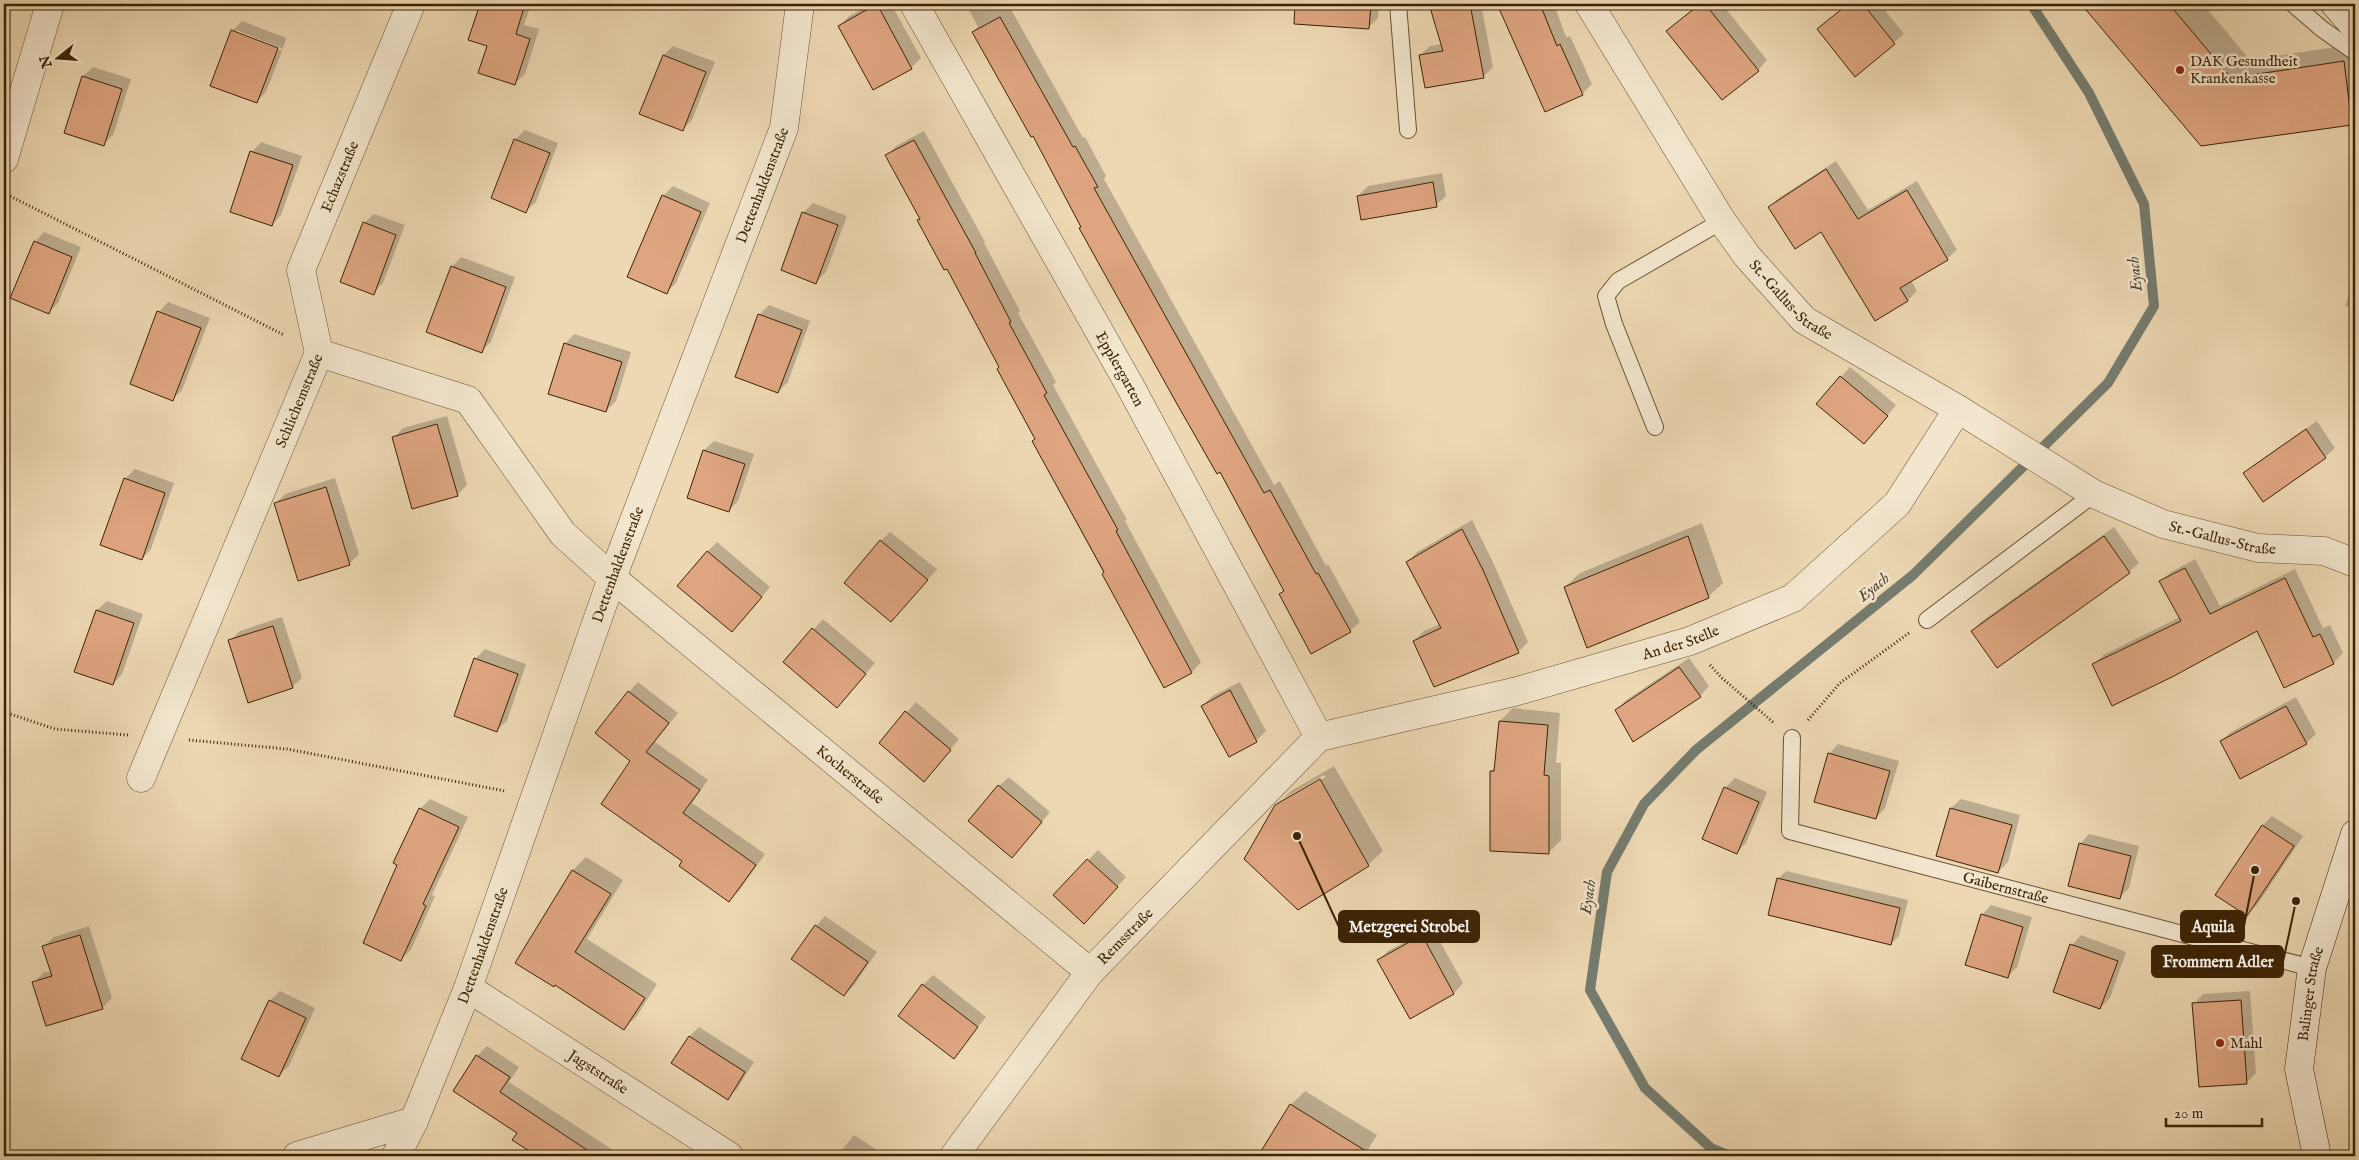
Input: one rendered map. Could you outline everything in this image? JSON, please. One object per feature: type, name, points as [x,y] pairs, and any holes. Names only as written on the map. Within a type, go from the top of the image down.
[{"type":"street","points":[[4,159],[50,4]]},
{"type":"street","name":"Echazstraße","points":[[319,353],[301,270],[411,4]]},
{"type":"street","name":"Dettenhaldenstraße","points":[[396,1156],[414,1121],[468,988],[612,578],[784,128],[800,4]]},
{"type":"street","name":"Epplergarten","points":[[914,4],[1129,384],[1320,737]]},
{"type":"street","name":"St.-Gallus-Straße","points":[[1589,4],[1722,221],[1746,256],[1804,320],[1958,409],[2094,494],[2163,524],[2258,548],[2324,551],[2355,563]]},
{"type":"street","points":[[2335,4],[2355,27]]},
{"type":"street","name":"Schlichemstraße","points":[[141,778],[319,353],[468,400],[563,534],[612,578]]},
{"type":"street","name":"An der Stelle","points":[[1320,737],[1514,692],[1690,641],[1793,598],[1897,504],[1958,409]]},
{"type":"street","name":"Kocherstraße","points":[[612,578],[1090,972]]},
{"type":"street","name":"Remsstraße","points":[[954,1156],[1090,972],[1320,737]]},
{"type":"street","name":"Balinger Straße","points":[[2318,1156],[2299,1069],[2312,968],[2355,834]]},
{"type":"street","name":"Jagststraße","points":[[468,988],[729,1156]]},
{"type":"street","points":[[297,1156],[414,1121]]},
{"type":"lane","points":[[1398,4],[1408,130]]},
{"type":"lane","points":[[2293,4],[2322,29],[2352,50],[2355,50]]},
{"type":"lane","points":[[1655,427],[1614,324],[1606,296],[1618,281],[1722,221]]},
{"type":"lane","points":[[1927,620],[2094,494]]},
{"type":"lane","name":"Gaibernstraße","points":[[1792,738],[1790,831],[2312,968]]},
{"type":"path","points":[[4,192],[319,353]]},
{"type":"path","points":[[1792,738],[1840,683],[1927,620]]},
{"type":"path","points":[[1722,678],[1767,717]]},
{"type":"path","points":[[288,749],[536,797]]},
{"type":"building","points":[[480,4],[525,4],[516,34],[530,39],[515,85],[478,73],[487,46],[468,40]]},
{"type":"building","points":[[877,4],[912,69],[873,90],[838,26]]},
{"type":"building","points":[[1295,4],[1371,4],[1369,29],[1294,24]]},
{"type":"building","points":[[1429,4],[1470,4],[1484,78],[1425,88],[1419,55],[1443,51]]},
{"type":"building","points":[[1497,4],[1540,4],[1557,46],[1560,44],[1583,95],[1545,112]]},
{"type":"building","points":[[1700,4],[1705,4],[1759,71],[1722,100],[1666,31]]},
{"type":"building","points":[[1848,4],[1863,4],[1895,44],[1855,77],[1817,29]]},
{"type":"building","name":"DAK Gesundheit Krankenkasse","points":[[2081,4],[2169,4],[2231,78],[2344,61],[2352,125],[2201,146]]},
{"type":"building","points":[[1000,17],[1073,147],[1075,146],[1098,187],[1094,188],[1264,493],[1270,490],[1316,574],[1318,573],[1351,632],[1311,654],[1279,594],[1284,591],[1220,472],[1217,474],[1177,404],[1079,228],[1081,227],[1033,136],[1031,137],[972,32]]},
{"type":"building","points":[[231,30],[278,48],[257,103],[210,86]]},
{"type":"building","points":[[663,55],[706,72],[683,131],[639,114]]},
{"type":"building","points":[[82,76],[122,89],[104,146],[64,133]]},
{"type":"building","points":[[514,139],[550,153],[526,213],[491,198]]},
{"type":"building","points":[[914,140],[976,253],[1011,322],[1009,323],[1047,393],[1044,395],[1118,530],[1116,531],[1192,673],[1164,688],[1102,574],[1104,572],[1032,441],[1035,439],[997,369],[999,367],[947,269],[944,270],[917,220],[920,219],[885,155]]},
{"type":"building","points":[[250,151],[293,165],[272,226],[230,212]]},
{"type":"building","points":[[1826,169],[1858,219],[1907,190],[1948,260],[1900,288],[1908,301],[1875,321],[1821,232],[1795,249],[1768,207]]},
{"type":"building","points":[[1433,182],[1437,207],[1361,220],[1357,196]]},
{"type":"building","points":[[662,195],[701,212],[667,294],[627,277]]},
{"type":"building","points":[[802,212],[838,225],[816,284],[781,270]]},
{"type":"building","points":[[363,222],[396,235],[374,295],[340,282]]},
{"type":"building","points":[[34,241],[72,257],[49,314],[10,298]]},
{"type":"building","points":[[451,266],[506,287],[482,353],[426,332]]},
{"type":"building","points":[[157,311],[201,328],[173,401],[130,384]]},
{"type":"building","points":[[758,314],[802,330],[778,393],[735,377]]},
{"type":"building","points":[[564,343],[622,362],[606,412],[548,394]]},
{"type":"building","points":[[1840,376],[1888,416],[1864,444],[1816,404]]},
{"type":"building","points":[[437,424],[458,496],[412,509],[392,437]]},
{"type":"building","points":[[2306,429],[2326,458],[2263,502],[2243,473]]},
{"type":"building","points":[[703,450],[745,464],[729,512],[687,498]]},
{"type":"building","points":[[124,478],[165,493],[142,560],[100,545]]},
{"type":"building","points":[[326,487],[350,565],[298,581],[274,503]]},
{"type":"building","points":[[1462,529],[1483,570],[1519,653],[1434,687],[1413,641],[1441,628],[1406,562]]},
{"type":"building","points":[[1688,536],[1709,598],[1587,648],[1564,587]]},
{"type":"building","points":[[2104,536],[2130,573],[1997,668],[1971,631]]},
{"type":"building","points":[[880,540],[928,580],[891,622],[844,583]]},
{"type":"building","points":[[707,551],[762,597],[732,632],[677,586]]},
{"type":"building","points":[[2185,568],[2210,614],[2285,578],[2313,637],[2320,634],[2334,664],[2284,688],[2257,631],[2172,677],[2112,706],[2092,664],[2181,621],[2159,581]]},
{"type":"building","points":[[96,610],[134,623],[113,685],[74,672]]},
{"type":"building","points":[[273,626],[293,688],[248,703],[228,640]]},
{"type":"building","points":[[812,628],[866,674],[837,708],[783,662]]},
{"type":"building","points":[[474,658],[518,674],[497,732],[454,716]]},
{"type":"building","points":[[1679,667],[1701,697],[1633,742],[1615,710]]},
{"type":"building","points":[[1230,690],[1257,742],[1229,757],[1201,706]]},
{"type":"building","points":[[628,691],[669,723],[646,752],[700,790],[683,813],[756,865],[729,902],[679,866],[682,861],[601,804],[630,761],[595,733]]},
{"type":"building","points":[[2286,706],[2307,744],[2240,779],[2220,741]]},
{"type":"building","points":[[905,711],[951,750],[924,782],[879,743]]},
{"type":"building","points":[[1499,721],[1548,725],[1544,775],[1549,776],[1549,854],[1490,851],[1490,771],[1494,771]]},
{"type":"building","points":[[1828,753],[1890,771],[1876,819],[1814,802]]},
{"type":"building","points":[[1320,779],[1369,866],[1298,910],[1244,859],[1275,805]]},
{"type":"building","points":[[998,785],[1042,822],[1012,858],[968,821]]},
{"type":"building","points":[[1724,787],[1759,802],[1737,854],[1702,839]]},
{"type":"building","points":[[419,808],[459,827],[423,904],[426,906],[401,961],[363,943],[397,865],[393,863]]},
{"type":"building","points":[[1950,808],[2012,825],[1998,873],[1936,856]]},
{"type":"building","points":[[2262,825],[2294,846],[2247,916],[2215,895]]},
{"type":"building","points":[[2079,843],[2131,856],[2120,899],[2068,886]]},
{"type":"building","points":[[1087,859],[1118,887],[1084,924],[1053,895]]},
{"type":"building","points":[[572,870],[611,894],[575,952],[645,998],[624,1030],[555,985],[554,987],[515,963]]},
{"type":"building","points":[[1777,878],[1900,908],[1891,945],[1768,915]]},
{"type":"building","points":[[1981,914],[2023,927],[2008,978],[1965,965]]},
{"type":"building","points":[[815,925],[868,962],[844,996],[791,959]]},
{"type":"building","points":[[80,935],[103,1009],[46,1026],[32,982],[52,976],[42,946]]},
{"type":"building","points":[[1422,935],[1454,994],[1410,1019],[1377,960]]},
{"type":"building","points":[[2070,944],[2118,961],[2100,1009],[2053,992]]},
{"type":"building","points":[[922,984],[978,1027],[954,1059],[898,1016]]},
{"type":"building","points":[[269,1000],[306,1018],[279,1077],[241,1059]]},
{"type":"building","name":"Mahl","points":[[2241,1000],[2247,1084],[2199,1087],[2192,1003]]},
{"type":"building","points":[[689,1036],[745,1072],[728,1100],[671,1063]]},
{"type":"building","points":[[476,1055],[510,1077],[500,1092],[596,1156],[537,1156],[512,1140],[517,1133],[453,1091]]},
{"type":"building","points":[[1290,1104],[1374,1156],[1258,1156]]},
{"type":"waterway","name":"Eyach","points":[[1730,1156],[1711,1148],[1645,1088],[1590,990],[1607,872],[1644,804],[1696,750],[1913,575],[2108,383],[2154,306],[2144,204],[2089,93],[2031,4]]},
{"type":"place","name":"DAK Gesundheit Krankenkasse","points":[[2180,70]]},
{"type":"place","name":"Metzgerei Strobel","points":[[1297,836]]},
{"type":"place","name":"Aquila","points":[[2255,870]]},
{"type":"place","name":"Frommern Adler","points":[[2296,901]]},
{"type":"place","name":"Mahl","points":[[2220,1043]]}]
